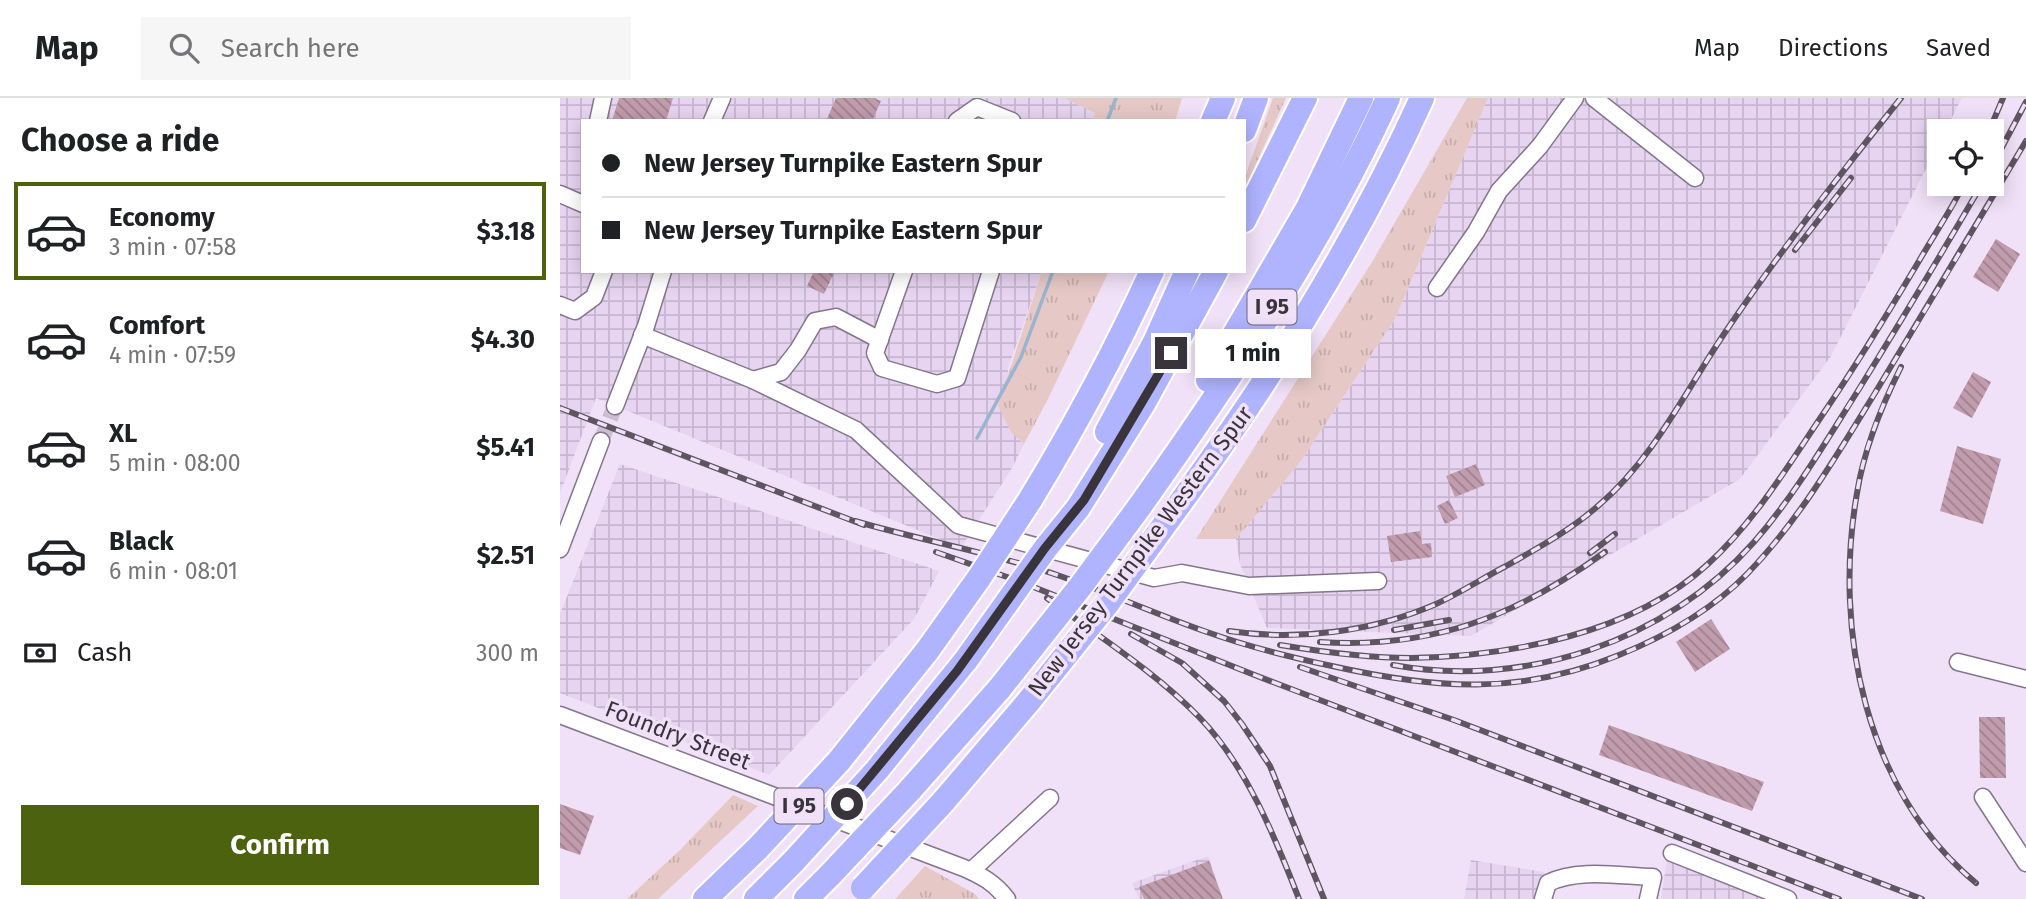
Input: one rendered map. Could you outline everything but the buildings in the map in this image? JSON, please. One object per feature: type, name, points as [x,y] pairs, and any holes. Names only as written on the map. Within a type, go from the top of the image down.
[{"type":"highway","points":[[1246,125],[1256,98]]},
{"type":"highway","points":[[1246,216],[1305,98]]},
{"type":"highway","points":[[1175,456],[1214,366],[1308,208],[1361,98]]},
{"type":"highway","name":"New Jersey Turnpike Western Spur","points":[[806,899],[910,790],[1000,688],[1140,506],[1293,274],[1348,178],[1388,98]]},
{"type":"highway","name":"New Jersey Turnpike Western Spur","points":[[858,893],[943,802],[1029,701],[1122,584],[1178,506],[1235,426],[1323,286],[1421,103]]},
{"type":"highway","name":"I 95","points":[[705,899],[757,849],[839,761],[927,651],[986,568],[1063,445],[1103,373],[1151,273]]},
{"type":"highway","name":"I 95","points":[[1072,507],[1186,273]]},
{"type":"highway","name":"I 95","points":[[756,899],[877,770],[966,660],[1143,404],[1215,273]]},
{"type":"street","points":[[598,119],[603,98]]},
{"type":"street","points":[[713,119],[722,98]]},
{"type":"street","points":[[1437,288],[1476,232],[1499,191],[1541,146],[1575,98]]},
{"type":"street","points":[[1594,98],[1695,178]]},
{"type":"street","points":[[960,119],[977,107],[1007,119]]},
{"type":"street","points":[[560,194],[581,198]]},
{"type":"street","points":[[560,305],[575,311],[594,297],[603,273]]},
{"type":"street","points":[[615,406],[662,273]]},
{"type":"street","points":[[903,273],[875,353],[882,368],[937,384],[957,378],[990,273]]},
{"type":"street","points":[[753,380],[781,372],[815,321],[836,317],[880,340]]},
{"type":"street","points":[[642,335],[753,380],[856,430],[958,524],[1154,578],[1182,573],[1249,586],[1378,581]]},
{"type":"street","points":[[560,548],[601,441]]},
{"type":"street","points":[[1958,662],[2026,679]]},
{"type":"street","name":"Foundry Street","points":[[560,715],[971,871],[999,888],[1007,899]]},
{"type":"street","points":[[1983,797],[2025,858]]},
{"type":"street","points":[[971,871],[1050,798]]},
{"type":"street","points":[[1672,853],[1788,899]]},
{"type":"street","points":[[1543,899],[1548,883],[1560,877],[1591,874],[1653,877],[1648,899]]},
{"type":"shaded area","points":[[560,98],[1064,98],[1096,113],[1094,119],[581,119],[581,273],[1041,273],[1008,368],[1011,431],[1024,444],[1012,468],[961,548],[596,398],[560,493]]},
{"type":"shaded area","points":[[1488,98],[1962,98],[1951,119],[1927,119],[1927,167],[1831,356],[1740,479],[1471,636],[1267,628],[1240,564],[1236,539],[1301,461],[1395,319]]},
{"type":"shaded area","points":[[620,464],[939,571],[914,619],[769,775],[560,693],[560,614]]},
{"type":"shaded area","points":[[1208,856],[1223,899],[1139,899],[1132,883]]},
{"type":"shaded area","points":[[1667,859],[1771,899],[1661,899]]},
{"type":"shaded area","points":[[1471,860],[1544,872],[1539,899],[1464,899]]},
{"type":"green space","points":[[1064,98],[1182,98],[1176,119],[1094,119],[1095,113]]},
{"type":"green space","points":[[1273,98],[1286,98],[1246,186],[1246,174]]},
{"type":"green space","points":[[1467,98],[1488,98],[1395,319],[1301,461],[1236,539],[1196,539],[1372,262]]},
{"type":"green space","points":[[1041,273],[1108,273],[1024,444],[1011,432],[998,406]]},
{"type":"green space","points":[[733,795],[758,806],[658,899],[627,899],[680,850]]},
{"type":"green space","points":[[925,866],[975,894],[979,899],[895,899]]},
{"type":"waterway","points":[[1108,119],[1116,98]]},
{"type":"waterway","points":[[977,438],[1021,357],[1052,273]]},
{"type":"tunnel","points":[[601,441],[615,406]]},
{"type":"railway","points":[[1229,631],[1281,635],[1334,632],[1412,614],[1445,600],[1577,523],[1619,486],[1653,445],[1768,271],[1901,98]]},
{"type":"railway","points":[[1994,119],[2003,98]]},
{"type":"railway","points":[[2004,143],[2026,102]]},
{"type":"railway","points":[[855,521],[1035,568],[1204,631],[1252,646],[1370,674],[1406,680],[1477,684],[1511,683],[1582,668],[1637,647],[1688,620],[1720,598],[1767,553],[1832,463],[2026,141]]},
{"type":"railway","points":[[1795,250],[1851,178]]},
{"type":"railway","points":[[1280,645],[1395,658],[1489,652],[1529,646],[1607,624],[1644,608],[1678,588],[1725,547],[1770,492],[1860,357],[1957,196]]},
{"type":"railway","points":[[1393,665],[1443,671],[1492,670],[1542,663],[1590,650],[1636,631],[1679,607],[1719,577],[1769,524],[1810,467],[1975,196]]},
{"type":"railway","points":[[1901,367],[1874,429],[1857,493],[1851,545],[1850,599],[1855,652],[1866,705],[1883,755],[1907,803],[1938,845],[1976,883]]},
{"type":"railway","points":[[560,408],[864,525]]},
{"type":"railway","points":[[1590,553],[1615,534]]},
{"type":"railway","points":[[936,552],[1021,582],[1252,674],[1839,899]]},
{"type":"railway","points":[[1320,642],[1399,640],[1436,634],[1471,624],[1538,594],[1605,552]]},
{"type":"railway","points":[[1047,598],[1163,684],[1216,736],[1258,803],[1299,899]]},
{"type":"railway","points":[[1394,630],[1449,620]]},
{"type":"railway","points":[[1131,634],[1182,663],[1224,701],[1242,724],[1270,766],[1324,899]]},
{"type":"railway","points":[[1300,667],[1454,720],[1922,899]]},
{"type":"route","points":[[847,804],[957,671],[1045,548],[1084,500],[1171,353]]}]
